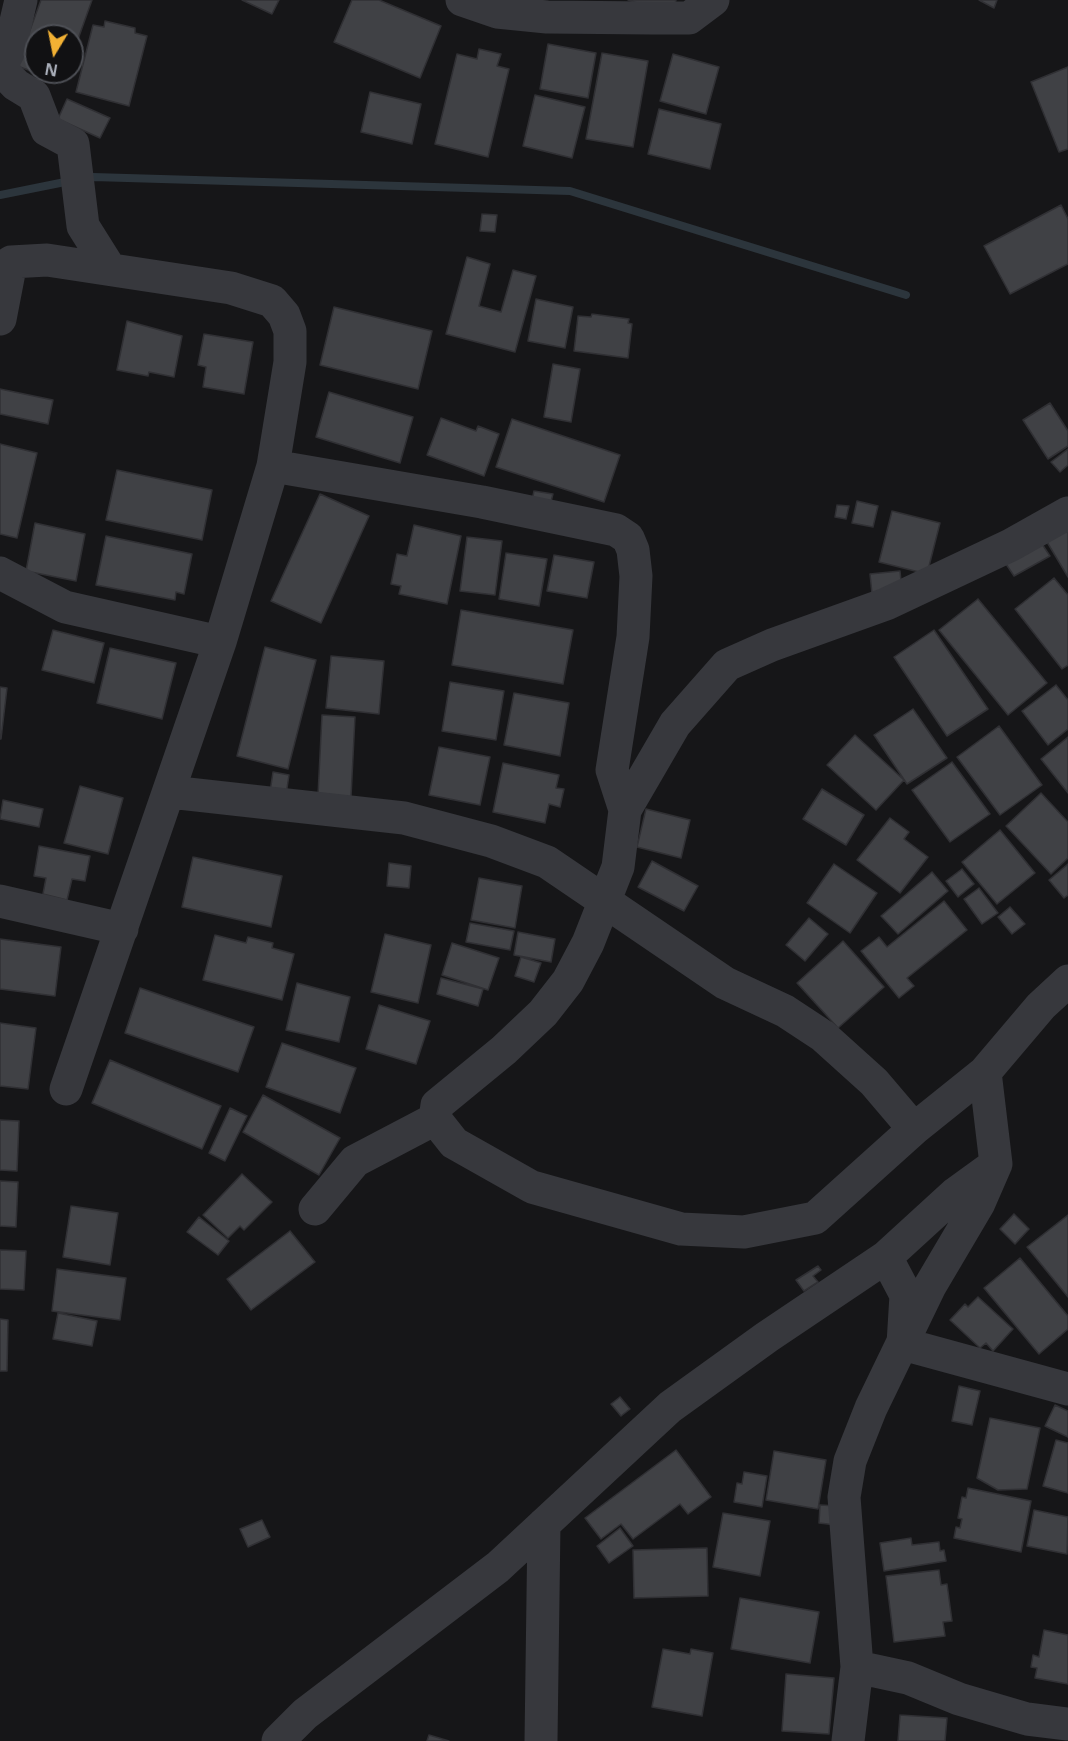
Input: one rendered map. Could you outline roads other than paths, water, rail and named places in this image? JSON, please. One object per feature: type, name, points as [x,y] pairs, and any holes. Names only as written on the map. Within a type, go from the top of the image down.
[{"type":"street","points":[[21,0],[9,51],[2,64],[7,76],[16,85],[34,96],[47,130],[73,144],[82,226],[110,269]]},
{"type":"street","points":[[462,0],[497,12],[547,17],[652,18],[689,18],[713,0]]},
{"type":"street","points":[[46,260],[82,226]]},
{"type":"street","points":[[0,319],[11,262],[46,260],[231,288],[272,301],[284,315],[290,331],[290,362],[273,466],[220,642],[66,1089]]},
{"type":"street","points":[[273,466],[494,504],[616,530],[628,538],[633,550],[636,576],[633,637],[612,770],[626,810]]},
{"type":"street","points":[[1068,513],[1011,545],[886,604],[772,645],[727,665],[675,724],[626,810],[618,867],[606,901],[568,981],[543,1013],[504,1050],[437,1105],[435,1119],[454,1143],[532,1187],[681,1229],[744,1232],[815,1218],[914,1129],[985,1072],[1041,1006],[1068,981]]},
{"type":"street","points":[[0,573],[65,607],[220,642]]},
{"type":"street","points":[[170,792],[404,818],[491,841],[546,862],[725,983],[785,1011],[823,1036],[874,1082],[914,1129]]},
{"type":"street","points":[[0,901],[122,929]]},
{"type":"street","points":[[848,1741],[857,1667],[844,1497],[850,1461],[871,1408],[930,1286],[979,1203],[996,1164],[985,1072]]},
{"type":"street","points":[[315,1209],[355,1161],[435,1119]]},
{"type":"street","points":[[278,1741],[305,1714],[498,1567],[670,1407],[767,1337],[886,1257],[957,1193],[996,1164]]},
{"type":"street","points":[[886,1257],[906,1295],[903,1344]]},
{"type":"street","points":[[903,1344],[1068,1389]]},
{"type":"street","points":[[541,1741],[544,1524]]},
{"type":"street","points":[[857,1667],[908,1678],[958,1700],[1027,1719],[1068,1725]]},
{"type":"waterway","points":[[82,179],[93,177],[570,191],[906,295]]},
{"type":"waterway","points":[[0,195],[70,181]]}]
